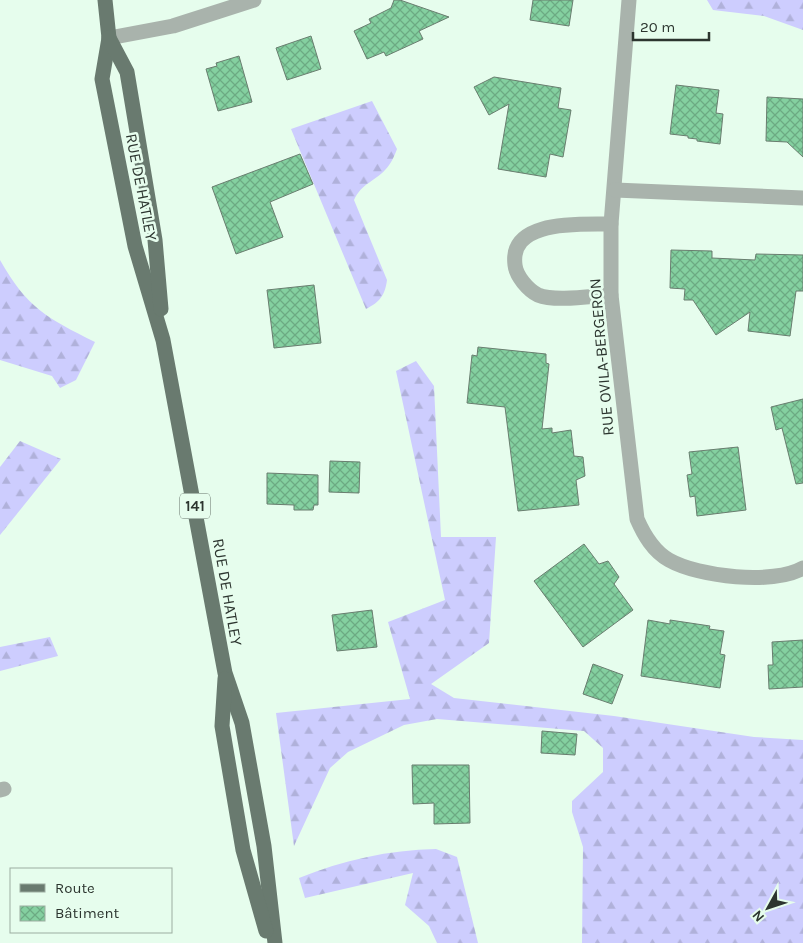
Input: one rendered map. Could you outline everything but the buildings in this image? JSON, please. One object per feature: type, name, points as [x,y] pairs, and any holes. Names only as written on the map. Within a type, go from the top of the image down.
[{"type":"main road","name":"RUE DE HATLEY","points":[[105,0],[109,38],[102,78],[135,246],[164,340]]},
{"type":"main road","name":"RUE DE HATLEY","points":[[109,38],[127,72],[155,240],[164,340],[225,673],[242,723],[264,846],[275,943]]},
{"type":"main road","name":"RUE DE HATLEY","points":[[225,673],[222,726],[243,850],[270,943]]},
{"type":"street","points":[[109,38],[174,26],[254,0]]},
{"type":"street","name":"RUE OVILA-BERGERON","points":[[629,0],[611,224],[611,295],[634,502],[644,535],[668,560],[700,571],[758,578],[778,576],[803,568]]},
{"type":"street","points":[[615,190],[803,198]]},
{"type":"street","points":[[611,224],[548,226],[536,230],[522,241],[515,254],[514,267],[527,287],[538,295],[550,297],[611,295]]},
{"type":"green space","points":[[707,0],[803,0],[803,30],[764,16],[713,10]]},
{"type":"green space","points":[[372,101],[397,149],[387,168],[364,186],[354,200],[387,280],[381,298],[366,309],[291,129]]},
{"type":"green space","points":[[0,260],[19,290],[29,301],[51,318],[95,342],[76,380],[60,388],[52,376],[0,360]]},
{"type":"green space","points":[[416,361],[434,386],[441,537],[496,537],[489,643],[431,684],[454,698],[614,716],[754,737],[803,740],[803,943],[582,943],[583,847],[572,812],[572,801],[603,772],[603,748],[584,731],[437,719],[404,725],[348,752],[330,768],[294,846],[276,713],[410,699],[388,622],[445,600],[396,371]]},
{"type":"green space","points":[[20,441],[61,459],[0,535],[0,467]]},
{"type":"green space","points":[[50,637],[58,656],[0,671],[0,647]]},
{"type":"green space","points":[[436,849],[457,857],[478,943],[437,943],[429,926],[405,905],[413,873],[305,898],[299,878],[332,866],[366,857],[401,851]]}]
